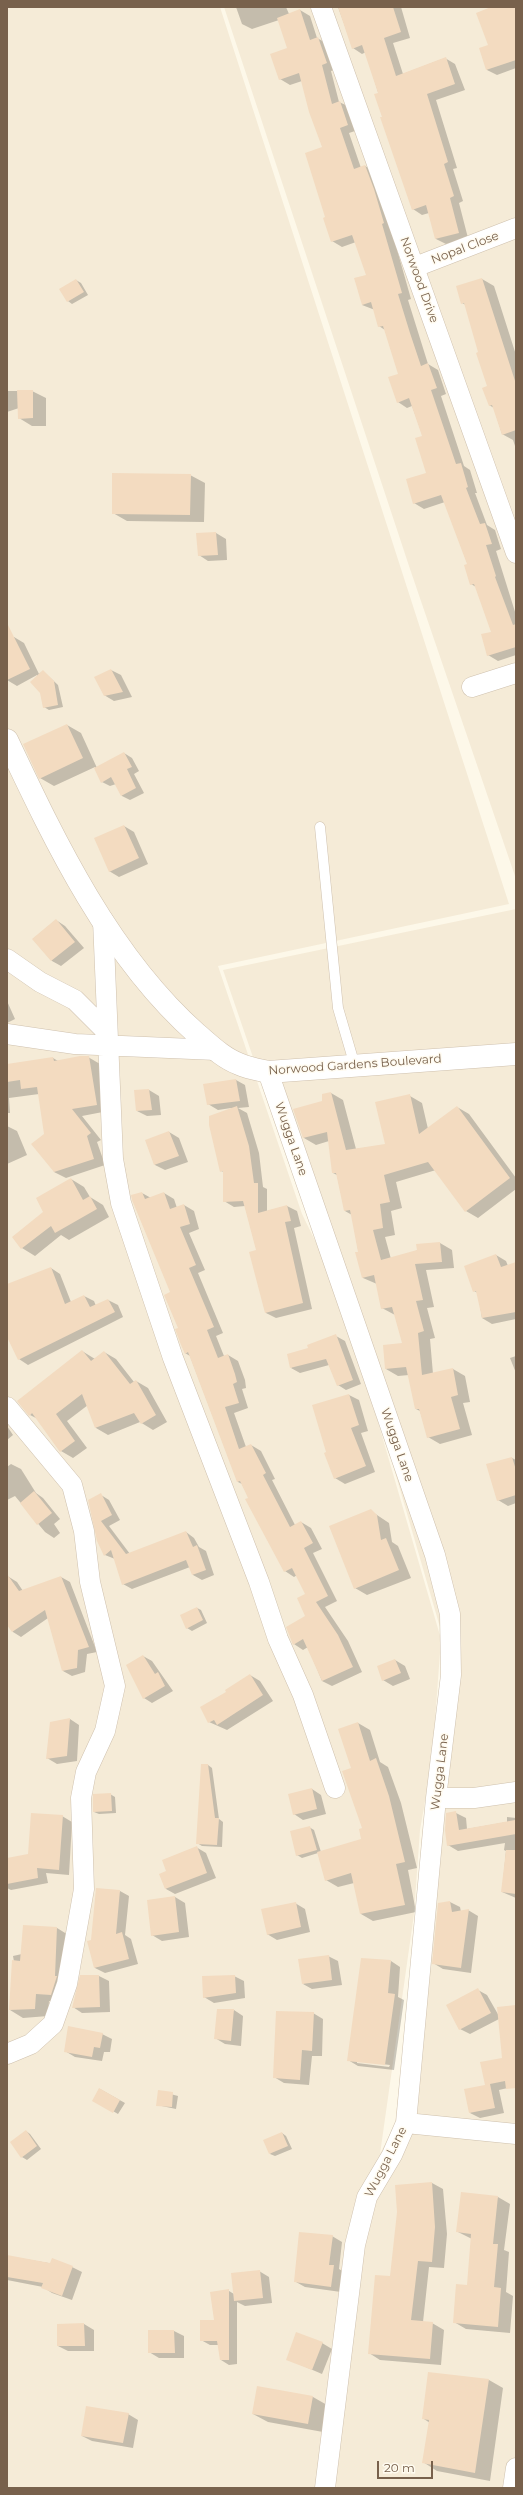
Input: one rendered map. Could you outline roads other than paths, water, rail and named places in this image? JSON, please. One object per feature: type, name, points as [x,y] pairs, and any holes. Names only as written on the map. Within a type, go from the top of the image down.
[{"type":"street","name":"Norwood Drive","points":[[321,7],[516,553]]},
{"type":"street","name":"Nopal Close","points":[[415,267],[516,228]]},
{"type":"street","points":[[472,687],[516,673]]},
{"type":"street","name":"Norwood Gardens Boulevard","points":[[7,740],[44,819],[103,920],[141,974],[174,1013],[216,1050],[238,1064],[268,1072],[516,1054]]},
{"type":"street","points":[[103,920],[113,1158],[127,1226],[173,1358],[259,1582],[278,1639],[303,1695],[335,1788]]},
{"type":"street","points":[[7,959],[40,982],[76,1000],[108,1038]]},
{"type":"street","points":[[7,1034],[75,1044],[108,1038],[216,1050]]},
{"type":"street","name":"Wugga Lane","points":[[268,1072],[435,1555],[450,1614],[451,1675],[436,1798],[406,2123],[392,2155],[367,2197],[355,2244],[325,2488]]},
{"type":"street","points":[[7,1407],[72,1485],[84,1531],[90,1582],[115,1686],[105,1731],[86,1772],[81,1798],[84,1889],[66,1984],[53,2024],[31,2044],[7,2054]]},
{"type":"street","points":[[436,1798],[474,1798],[516,1792]]},
{"type":"street","points":[[406,2123],[516,2134]]},
{"type":"street","points":[[513,2488],[516,2468]]},
{"type":"lane","points":[[320,827],[338,1008],[354,1066]]}]
